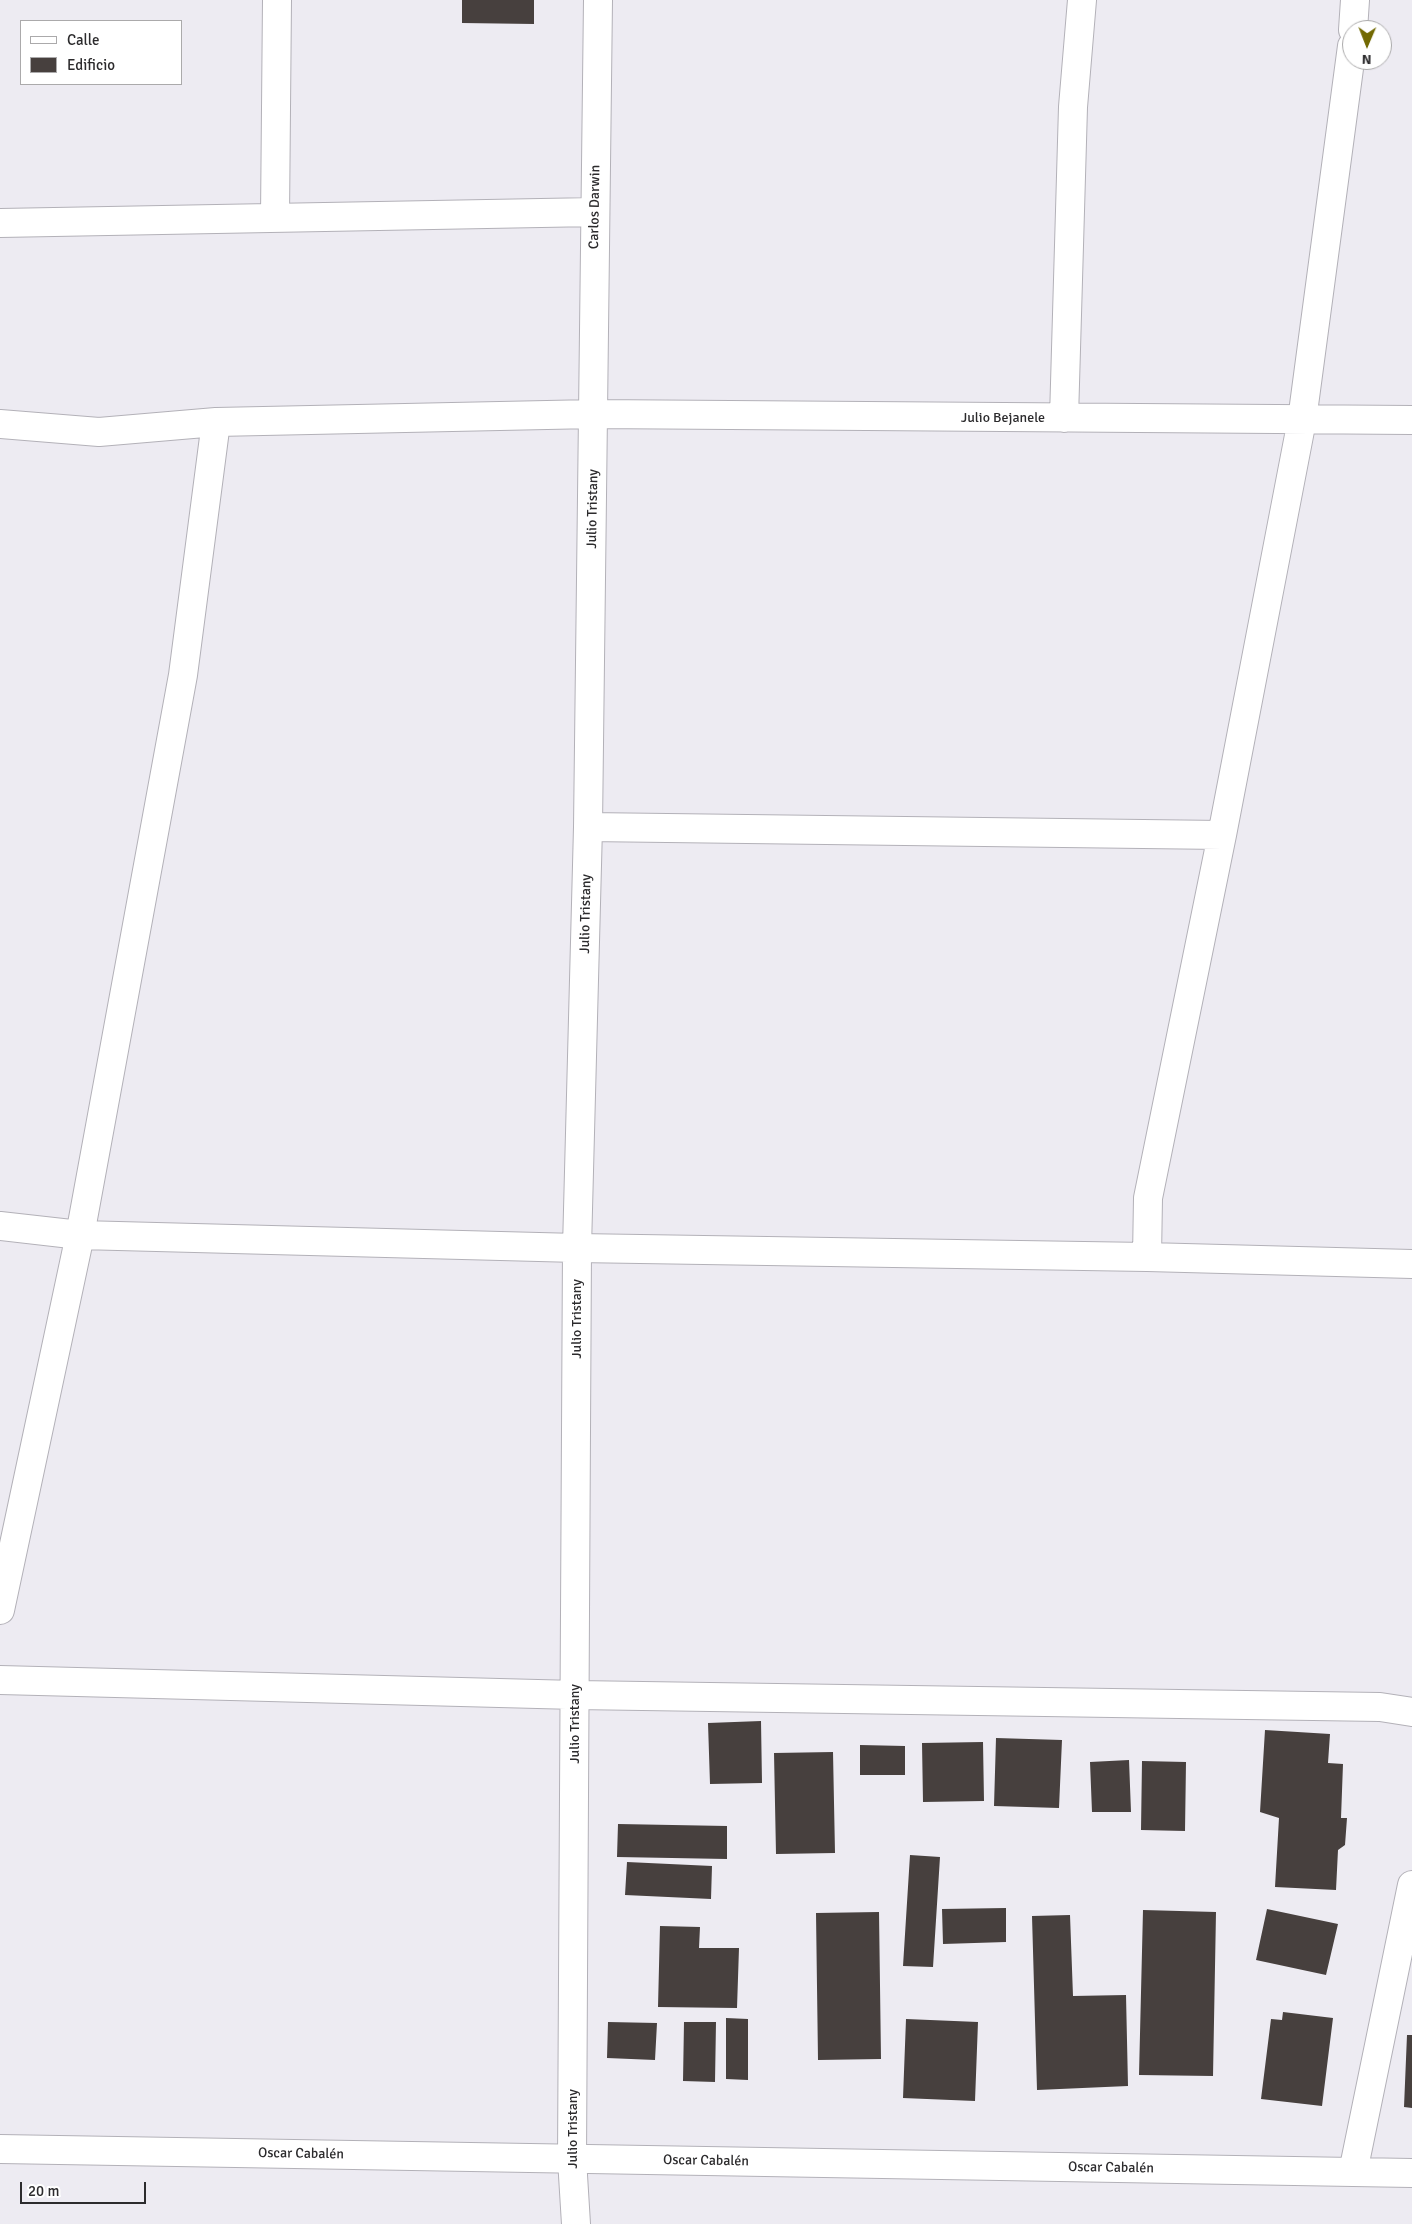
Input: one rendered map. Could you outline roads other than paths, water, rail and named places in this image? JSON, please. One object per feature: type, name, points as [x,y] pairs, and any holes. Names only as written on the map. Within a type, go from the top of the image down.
[{"type":"street","points":[[275,218],[276,0]]},
{"type":"street","name":"Carlos Darwin","points":[[594,414],[598,0]]},
{"type":"street","points":[[1064,418],[1073,107],[1082,0]]},
{"type":"street","points":[[1354,20],[1355,0]]},
{"type":"street","points":[[1147,1257],[1148,1198],[1222,835],[1302,420],[1349,70]]},
{"type":"street","points":[[0,222],[595,212]]},
{"type":"street","name":"Julio Bejanele","points":[[0,424],[99,432],[216,422],[594,414],[1412,420]]},
{"type":"street","name":"Julio Tristany","points":[[576,2224],[572,2159],[577,1248],[588,827],[594,414]]},
{"type":"street","points":[[0,1610],[80,1235],[183,675],[216,422]]},
{"type":"street","points":[[588,827],[1222,835]]},
{"type":"street","points":[[0,1226],[80,1235],[577,1248],[1147,1257],[1412,1264]]},
{"type":"street","points":[[0,1680],[576,1695],[1370,1706],[1412,1712]]},
{"type":"street","points":[[1353,2172],[1412,1885]]},
{"type":"street","name":"Oscar Cabalén","points":[[0,2149],[1412,2173]]}]
